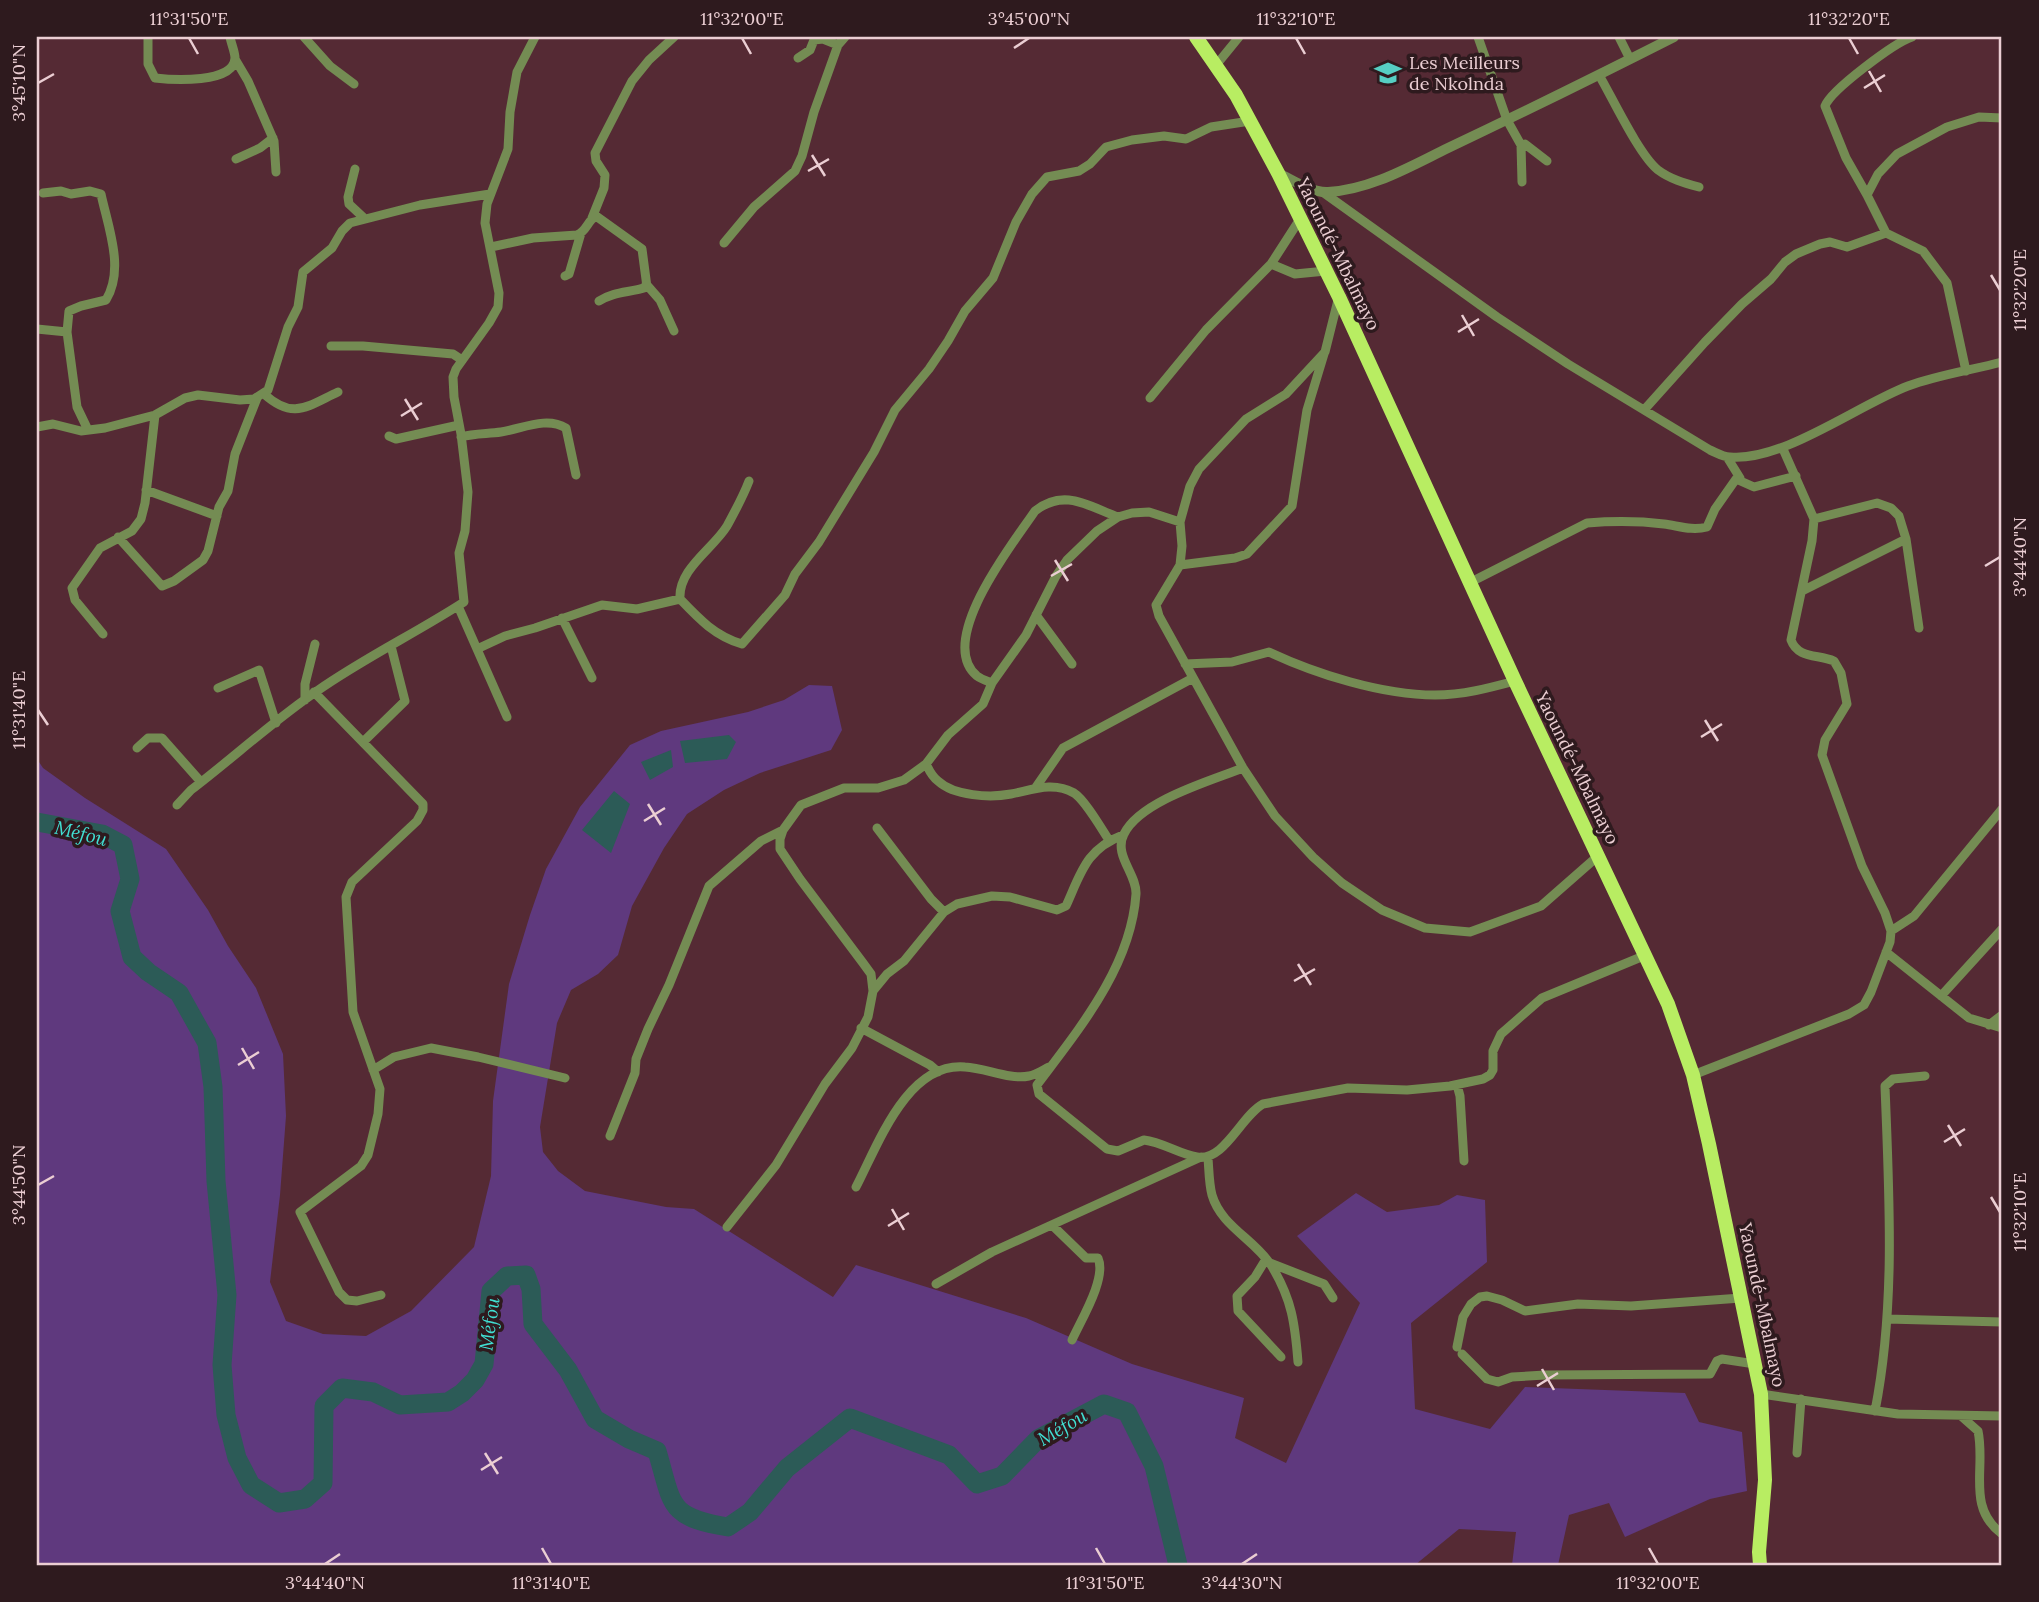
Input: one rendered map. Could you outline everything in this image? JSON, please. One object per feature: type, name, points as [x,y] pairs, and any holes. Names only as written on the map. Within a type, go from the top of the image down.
[{"type":"highway","name":"Yaoundé-Mbalmayo","points":[[1196,37],[1217,64],[1250,121],[1339,297],[1469,583],[1668,1004],[1693,1074],[1761,1394],[1765,1480],[1760,1565]]},
{"type":"street","points":[[148,37],[148,64],[155,78],[194,81],[225,72],[235,60]]},
{"type":"street","points":[[230,37],[235,60],[248,81],[272,138],[276,172]]},
{"type":"street","points":[[304,37],[330,66],[354,84]]},
{"type":"street","points":[[177,805],[201,782],[314,692],[464,603],[459,553],[465,531],[468,492],[453,377],[498,307],[499,293],[485,223],[486,204],[508,149],[510,112],[517,72],[535,37]]},
{"type":"street","points":[[565,276],[569,274],[581,233],[592,218],[604,188],[605,175],[595,153],[632,81],[649,60],[674,37]]},
{"type":"street","points":[[1217,64],[1239,37]]},
{"type":"street","points":[[1478,37],[1507,120],[1521,145],[1522,182]]},
{"type":"street","points":[[1619,37],[1630,59]]},
{"type":"street","points":[[1324,193],[1352,189],[1394,173],[1674,37]]},
{"type":"street","points":[[1912,37],[1864,68],[1832,94],[1825,106],[1846,158],[1886,233],[1923,251],[1947,283],[1966,371]]},
{"type":"street","points":[[724,243],[754,207],[795,171],[841,41],[814,40],[810,50],[798,58]]},
{"type":"street","points":[[1599,75],[1656,169],[1672,179],[1699,187]]},
{"type":"street","points":[[1867,195],[1878,174],[1897,154],[1947,127],[1979,117],[2002,118]]},
{"type":"street","points":[[680,599],[706,626],[742,645],[768,616],[819,542],[874,452],[895,410],[929,369],[965,311],[993,278],[1016,222],[1032,194],[1047,177],[1080,171],[1106,147],[1164,136],[1186,139],[1211,127],[1250,121]]},
{"type":"street","points":[[236,159],[260,148],[272,138]]},
{"type":"street","points":[[1521,145],[1525,144],[1547,161]]},
{"type":"street","points":[[355,169],[348,197],[349,204],[364,218]]},
{"type":"street","points":[[1278,173],[1324,193],[1497,317],[1568,364],[1710,450],[1727,457],[1748,457],[1783,449],[1910,385],[2002,362]]},
{"type":"street","points":[[43,193],[61,191],[71,194],[90,191],[101,194],[112,245],[116,271],[111,292],[106,300],[69,311],[67,331],[71,346],[72,381],[77,407],[88,430]]},
{"type":"street","points":[[37,426],[52,424],[81,431],[105,428],[155,415],[185,398],[198,395],[240,400],[260,396],[268,390],[288,327],[298,307],[303,272],[332,248],[350,223],[420,205],[490,194]]},
{"type":"street","points":[[592,218],[596,216],[642,249],[647,287],[631,292],[620,291],[599,301]]},
{"type":"street","points":[[1150,398],[1206,330],[1271,264],[1300,219]]},
{"type":"street","points":[[491,247],[533,238],[581,233]]},
{"type":"street","points":[[1644,410],[1705,342],[1742,304],[1772,279],[1785,262],[1820,244],[1830,243],[1846,247],[1886,233]]},
{"type":"street","points":[[1271,264],[1294,274],[1326,271]]},
{"type":"street","points":[[646,284],[660,300],[674,331]]},
{"type":"street","points":[[1180,565],[1236,558],[1247,554],[1292,506],[1307,410],[1339,297]]},
{"type":"street","points":[[37,329],[67,331]]},
{"type":"street","points":[[331,346],[453,354],[462,360]]},
{"type":"street","points":[[1325,352],[1286,394],[1246,419],[1199,469],[1190,486],[1180,522],[1180,565],[1156,605],[1185,664],[1243,768],[1275,816],[1313,857],[1382,910],[1425,928],[1470,932],[1541,906],[1598,856]]},
{"type":"street","points":[[260,396],[278,407],[293,410],[338,392]]},
{"type":"street","points":[[118,537],[162,586],[174,581],[203,560],[228,491],[244,426],[260,396]]},
{"type":"street","points":[[103,634],[75,600],[72,588],[100,548],[132,531],[141,519],[155,415]]},
{"type":"street","points":[[461,437],[502,432],[541,422],[560,424],[566,428],[576,475]]},
{"type":"street","points":[[389,436],[396,439],[459,425]]},
{"type":"street","points":[[1693,1074],[1849,1014],[1864,1005],[1886,952],[1891,930],[1861,866],[1822,755],[1825,740],[1847,704],[1841,673],[1834,661],[1802,654],[1794,648],[1791,640],[1814,519],[1783,449]]},
{"type":"street","points":[[1469,583],[1587,523],[1604,521],[1664,524],[1695,530],[1707,527],[1714,509],[1736,479],[1740,478],[1727,457]]},
{"type":"street","points":[[1736,479],[1754,487],[1796,476]]},
{"type":"street","points":[[680,599],[682,582],[728,524],[749,481]]},
{"type":"street","points":[[146,490],[217,516]]},
{"type":"street","points":[[992,683],[977,676],[972,669],[966,653],[966,626],[985,586],[1035,511],[1045,503],[1062,498],[1118,517]]},
{"type":"street","points":[[1814,519],[1877,503],[1891,508],[1899,516],[1906,539],[1919,628]]},
{"type":"street","points":[[727,1227],[776,1165],[825,1084],[852,1048],[868,1017],[873,991],[871,974],[780,849],[783,830],[801,805],[844,788],[878,788],[904,780],[926,764],[948,735],[982,704],[992,683],[1026,635],[1056,576],[1067,560],[1097,531],[1118,517],[1132,513],[1149,512],[1180,522]]},
{"type":"street","points":[[1802,591],[1906,539]]},
{"type":"street","points":[[477,649],[505,636],[601,605],[637,609],[680,599]]},
{"type":"street","points":[[458,606],[507,717]]},
{"type":"street","points":[[1036,615],[1072,664]]},
{"type":"street","points":[[562,618],[593,678]]},
{"type":"street","points":[[305,700],[305,684],[315,644]]},
{"type":"street","points":[[363,742],[405,701],[391,646]]},
{"type":"street","points":[[1185,664],[1232,662],[1269,652],[1299,666],[1343,679],[1386,690],[1434,695],[1475,691],[1515,681]]},
{"type":"street","points":[[218,688],[258,670],[276,723]]},
{"type":"street","points":[[1036,788],[1063,748],[1193,678]]},
{"type":"street","points":[[314,692],[423,804],[417,821],[352,882],[346,897],[353,1012],[380,1089],[378,1114],[368,1155],[361,1166],[300,1212],[339,1292],[347,1300],[358,1301],[381,1295]]},
{"type":"street","points":[[137,748],[148,738],[162,738],[201,782]]},
{"type":"street","points":[[926,764],[936,781],[958,791],[1009,794],[1036,788],[1059,787],[1076,794],[1110,840]]},
{"type":"street","points":[[873,991],[887,974],[904,961],[944,912],[957,904],[992,896],[1010,897],[1061,909],[1066,906],[1092,853],[1110,840],[1123,835],[1136,819],[1154,806],[1243,768]]},
{"type":"street","points":[[1891,930],[1914,916],[2002,809]]},
{"type":"street","points":[[877,828],[944,912]]},
{"type":"street","points":[[610,1136],[635,1073],[636,1059],[709,886],[761,841],[783,830]]},
{"type":"street","points":[[1123,835],[1121,848],[1135,881],[1136,892],[1127,939],[1107,985],[1083,1023],[1037,1085],[1039,1094],[1107,1149],[1118,1151],[1149,1140],[1204,1157]]},
{"type":"street","points":[[1941,996],[2002,929]]},
{"type":"street","points":[[1886,952],[1969,1018],[2002,1028]]},
{"type":"street","points":[[936,1284],[992,1252],[1217,1153],[1254,1109],[1263,1104],[1348,1088],[1407,1090],[1483,1079],[1490,1075],[1495,1063],[1493,1051],[1501,1034],[1542,998],[1646,955]]},
{"type":"street","points":[[1989,1025],[2002,1015]]},
{"type":"street","points":[[861,1028],[930,1065],[938,1072]]},
{"type":"street","points":[[373,1070],[394,1057],[431,1048],[478,1056],[497,1063],[565,1078]]},
{"type":"street","points":[[856,1187],[903,1098],[919,1083],[938,1072],[964,1066],[1029,1076],[1051,1067]]},
{"type":"street","points":[[1875,1411],[1886,1348],[1887,1320],[1888,1173],[1885,1086],[1893,1079],[1925,1076]]},
{"type":"street","points":[[1457,1084],[1464,1161]]},
{"type":"street","points":[[1204,1157],[1217,1208],[1230,1225],[1255,1244],[1283,1288],[1294,1316],[1298,1362]]},
{"type":"street","points":[[1053,1226],[1086,1258],[1098,1258],[1100,1261],[1099,1280],[1072,1340]]},
{"type":"street","points":[[1268,1261],[1324,1284],[1333,1298]]},
{"type":"street","points":[[1268,1261],[1237,1296],[1238,1311],[1281,1357]]},
{"type":"street","points":[[1741,1298],[1631,1306],[1578,1304],[1525,1311],[1502,1300],[1480,1297],[1471,1304],[1463,1317],[1459,1351],[1487,1379],[1498,1382],[1511,1377],[1545,1375],[1710,1374],[1717,1361],[1722,1359],[1755,1364]]},
{"type":"street","points":[[1887,1320],[2002,1322]]},
{"type":"street","points":[[1761,1394],[1875,1411],[2002,1416]]},
{"type":"street","points":[[1797,1453],[1801,1399]]},
{"type":"street","points":[[1961,1416],[1978,1431],[1982,1508],[1989,1522],[2002,1534]]},
{"type":"shaded area","points":[[809,685],[832,686],[842,730],[831,750],[760,773],[724,790],[687,814],[664,848],[632,906],[618,955],[598,974],[571,990],[557,1023],[540,1127],[543,1152],[558,1171],[585,1191],[666,1207],[694,1209],[833,1297],[856,1265],[1026,1318],[1132,1364],[1244,1398],[1235,1438],[1286,1463],[1360,1303],[1297,1236],[1356,1193],[1387,1212],[1439,1205],[1457,1195],[1485,1200],[1487,1262],[1411,1323],[1415,1409],[1490,1429],[1525,1387],[1685,1393],[1699,1422],[1742,1432],[1747,1491],[1710,1499],[1625,1537],[1609,1503],[1569,1515],[1558,1565],[1512,1565],[1516,1532],[1459,1529],[1415,1565],[37,1565],[37,759],[43,768],[85,798],[166,849],[208,910],[256,988],[283,1054],[286,1116],[270,1282],[286,1321],[323,1334],[366,1336],[411,1311],[474,1247],[491,1176],[493,1101],[509,984],[546,869],[580,807],[630,745],[661,731],[748,712],[784,700]]},
{"type":"water","points":[[729,735],[736,742],[727,759],[685,763],[680,741]]},
{"type":"water","points":[[671,750],[673,767],[650,780],[641,762]]},
{"type":"water","points":[[614,791],[630,804],[611,853],[582,830]]},
{"type":"waterway","name":"Méfou","points":[[37,822],[102,834],[123,845],[130,879],[120,911],[132,957],[148,972],[179,993],[207,1043],[213,1087],[216,1181],[227,1295],[222,1365],[226,1415],[237,1458],[251,1485],[279,1503],[305,1499],[323,1483],[324,1406],[342,1388],[373,1392],[400,1405],[448,1402],[462,1393],[475,1380],[484,1364],[491,1291],[507,1276],[526,1275],[531,1289],[533,1324],[568,1370],[595,1419],[629,1439],[657,1451],[670,1496],[683,1513],[693,1518],[728,1527],[750,1512],[787,1468],[850,1418],[949,1455],[977,1484],[1002,1476],[1038,1439],[1104,1404],[1127,1412],[1154,1466],[1178,1565]]},
{"type":"place","name":"Les Meilleurs de Nkolnda","points":[[1388,73]]}]
